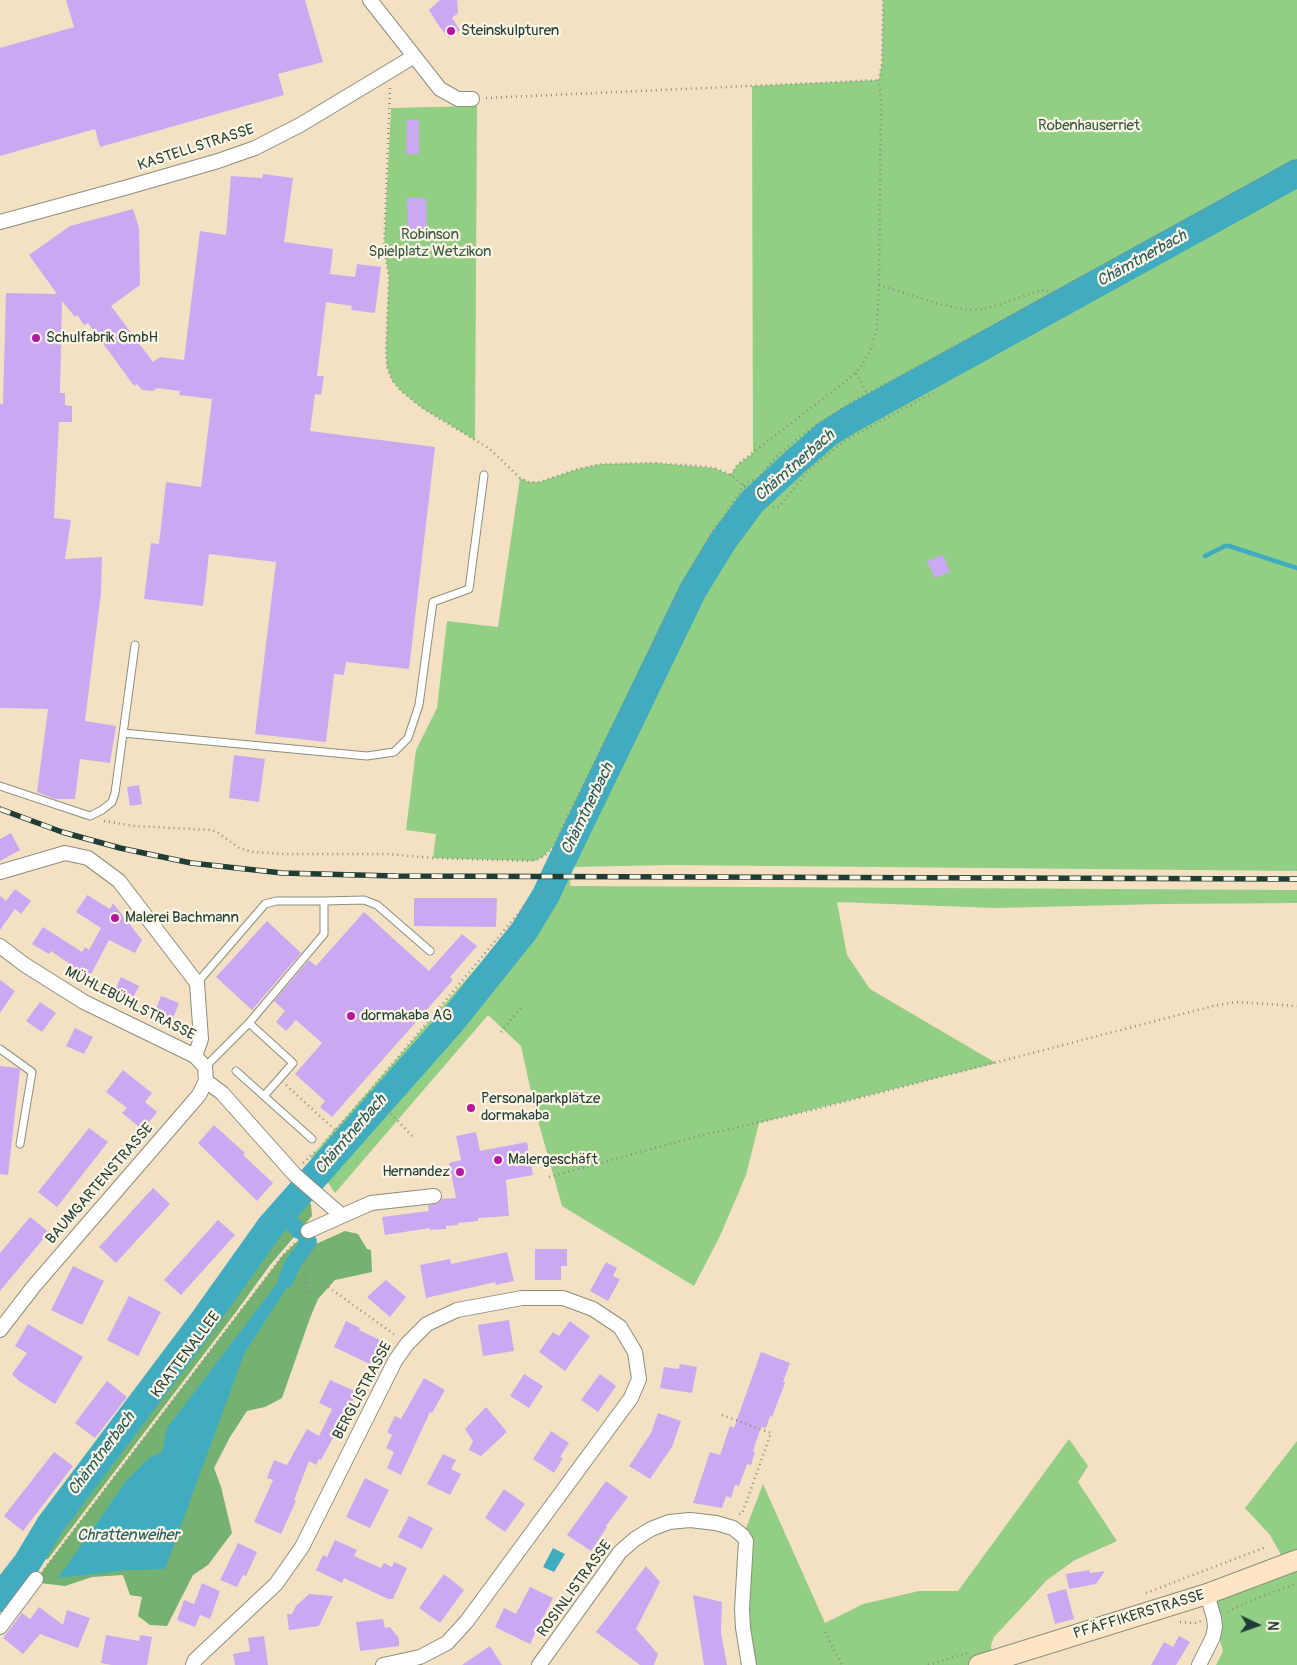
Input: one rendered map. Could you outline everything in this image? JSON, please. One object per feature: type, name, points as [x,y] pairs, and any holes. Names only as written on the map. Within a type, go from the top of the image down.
[{"type":"main road","name":"PFÄFFIKERSTRASSE","points":[[979,1665],[1207,1594],[1297,1560]]},
{"type":"street","points":[[370,0],[440,90],[458,99],[472,99]]},
{"type":"street","name":"KASTELLSTRASSE","points":[[0,222],[218,161],[254,148],[300,125],[413,57]]},
{"type":"street","points":[[0,872],[65,853],[88,858],[119,881],[197,983],[201,1038],[195,1056],[205,1074],[294,1173],[340,1215]]},
{"type":"street","name":"MÜHLEBÜHLSTRASSE","points":[[0,946],[25,965],[84,1002],[195,1056]]},
{"type":"street","name":"BAUMGARTENSTRASSE","points":[[0,1330],[34,1286],[199,1094],[205,1074]]},
{"type":"street","points":[[311,1237],[340,1215],[370,1203],[434,1196]]},
{"type":"street","name":"BERGLISTRASSE","points":[[194,1665],[195,1660],[276,1584],[302,1547],[395,1361],[407,1344],[427,1324],[456,1310],[522,1298],[563,1298],[593,1309],[620,1327],[635,1352],[639,1379],[632,1398],[460,1629],[447,1643],[420,1657],[383,1665]]},
{"type":"street","name":"ROSINLISTRASSE","points":[[540,1665],[620,1552],[635,1539],[651,1529],[669,1522],[690,1520],[716,1522],[733,1528],[744,1536],[746,1541],[742,1609],[749,1665]]},
{"type":"street","points":[[0,1627],[36,1579]]},
{"type":"street","points":[[1199,1665],[1213,1637],[1215,1627],[1207,1594]]},
{"type":"lane","points":[[123,733],[367,756],[394,752],[408,738],[419,705],[433,602],[470,589],[484,475]]},
{"type":"lane","points":[[0,786],[90,816],[112,802],[115,793],[135,645]]},
{"type":"lane","points":[[197,983],[265,904],[276,901],[364,900],[377,905],[430,951]]},
{"type":"lane","points":[[205,1074],[324,934],[324,901]]},
{"type":"lane","points":[[249,1023],[293,1063],[264,1096]]},
{"type":"lane","points":[[0,1049],[32,1072],[20,1144]]},
{"type":"lane","points":[[236,1071],[312,1139]]},
{"type":"path","points":[[731,475],[737,464],[856,373],[870,352],[877,327],[879,286],[881,100],[879,80],[882,62],[883,0]]},
{"type":"path","points":[[472,99],[879,80]]},
{"type":"path","points":[[390,82],[384,248],[389,276],[387,367],[392,380],[400,390],[422,408],[490,449],[520,478],[529,482],[540,482],[578,469],[601,464],[700,466],[714,468],[731,475],[764,503],[772,507],[779,507],[807,472],[849,438],[933,393]]},
{"type":"path","points":[[90,816],[113,823],[135,826],[211,830],[217,832],[239,848],[252,852],[387,854],[433,858],[534,861],[543,857],[554,844],[679,591],[713,530],[748,482],[757,479],[778,455],[816,425],[867,393],[1297,160]]},
{"type":"path","points":[[879,286],[942,305],[970,310],[1001,304],[1040,290],[1055,292]]},
{"type":"path","points":[[856,373],[867,393]]},
{"type":"path","points":[[294,1173],[311,1157],[368,1093],[527,903],[545,889],[557,855],[554,844]]},
{"type":"path","points":[[549,1177],[699,1136],[795,1114],[1213,1006],[1236,1002],[1297,1006]]},
{"type":"path","points":[[501,1032],[523,1005]]},
{"type":"path","points":[[279,1078],[335,1130]]},
{"type":"path","points":[[368,1093],[412,1136]]},
{"type":"path","points":[[311,1237],[304,1275],[308,1293],[324,1284],[384,1328]]},
{"type":"path","name":"KRATTENALLEE","points":[[36,1579],[283,1255],[311,1237]]},
{"type":"path","points":[[722,1415],[771,1432],[742,1514],[733,1514]]},
{"type":"path","points":[[825,1632],[842,1665]]},
{"type":"green space","name":"Robenhauserriet","points":[[883,0],[1297,0],[1297,871],[670,865],[572,867],[570,886],[1297,890],[1297,903],[995,908],[837,902],[847,955],[870,989],[996,1063],[759,1123],[746,1175],[720,1236],[694,1286],[562,1206],[535,1110],[521,1046],[488,1015],[335,1193],[311,1157],[545,889],[557,855],[554,845],[543,857],[534,861],[433,858],[436,834],[406,830],[416,750],[437,708],[447,621],[498,627],[520,478],[529,482],[540,482],[578,469],[601,464],[656,463],[714,468],[731,475],[737,465],[753,453],[752,86],[879,80],[882,62]]},
{"type":"green space","name":"Robinson Spielplatz Wetzikon","points":[[477,106],[475,440],[422,408],[400,390],[392,380],[387,367],[386,351],[389,276],[384,248],[391,108]]},
{"type":"green space","points":[[298,1195],[311,1204],[312,1216],[270,1265],[48,1559],[27,1563],[50,1525],[201,1324],[270,1227]]},
{"type":"green space","points":[[308,1231],[316,1244],[345,1231],[358,1234],[367,1249],[371,1250],[372,1272],[335,1280],[318,1299],[282,1398],[265,1407],[247,1411],[230,1437],[214,1468],[221,1487],[232,1533],[208,1565],[193,1575],[167,1626],[150,1625],[138,1616],[142,1597],[130,1595],[123,1575],[92,1577],[65,1586],[40,1583],[41,1573],[283,1255]]},
{"type":"green space","points":[[1069,1439],[1088,1466],[1078,1482],[1117,1541],[1075,1560],[1047,1580],[994,1637],[991,1645],[993,1661],[979,1665],[749,1665],[743,1536],[763,1484],[825,1623],[863,1604],[919,1591],[958,1591]]},
{"type":"green space","points":[[1297,1441],[1297,1665],[1216,1665],[1223,1651],[1207,1594],[1286,1564],[1270,1535],[1245,1508]]},
{"type":"water","name":"Chrattenweiher","points":[[282,1277],[289,1284],[244,1354],[165,1569],[127,1570],[58,1578],[127,1480],[149,1458],[162,1452],[167,1428]]},
{"type":"water","points":[[553,1548],[565,1554],[554,1572],[543,1567]]},
{"type":"building","points":[[66,0],[305,0],[323,62],[278,74],[284,95],[100,147],[95,129],[0,156],[0,48],[74,27]]},
{"type":"building","points":[[440,0],[457,0],[458,13],[452,18],[460,30],[449,38],[429,10]]},
{"type":"building","points":[[407,120],[419,120],[419,154],[406,154]]},
{"type":"building","points":[[263,174],[293,178],[284,242],[333,249],[330,274],[355,277],[357,264],[381,267],[375,313],[351,310],[352,306],[326,302],[317,376],[324,376],[321,395],[315,394],[310,431],[435,447],[409,669],[346,662],[344,675],[334,674],[326,742],[255,734],[276,562],[209,554],[203,606],[144,599],[151,543],[159,544],[166,482],[201,487],[212,399],[179,395],[180,391],[157,388],[153,391],[142,390],[137,384],[134,386],[88,323],[84,325],[77,315],[75,317],[62,301],[60,393],[65,393],[65,405],[72,406],[72,422],[59,422],[54,518],[71,520],[65,559],[102,557],[101,593],[85,721],[116,726],[110,763],[80,759],[75,799],[55,799],[37,792],[48,709],[0,708],[0,404],[3,404],[6,293],[57,294],[29,255],[70,226],[133,209],[139,228],[140,285],[111,306],[153,362],[160,357],[184,360],[200,231],[226,235],[231,176],[262,178]]},
{"type":"building","points":[[407,198],[426,198],[427,232],[408,232]]},
{"type":"building","points":[[943,555],[950,572],[935,578],[927,561]]},
{"type":"building","points":[[234,755],[265,759],[259,802],[229,798]]},
{"type":"building","points":[[139,785],[142,804],[130,806],[127,787]]},
{"type":"building","points":[[11,833],[20,850],[0,861],[0,839]]},
{"type":"building","points":[[15,889],[31,901],[21,914],[15,909],[0,930],[0,896],[6,901]]},
{"type":"building","points":[[87,895],[110,909],[113,903],[142,940],[135,953],[109,940],[88,980],[72,971],[74,967],[51,951],[49,954],[32,944],[43,927],[82,952],[85,947],[89,950],[101,928],[76,912]]},
{"type":"building","points":[[414,898],[497,898],[496,927],[414,926]]},
{"type":"building","name":"dormakaba AG","points":[[364,912],[429,971],[462,934],[477,946],[450,977],[453,980],[332,1117],[320,1107],[325,1101],[295,1074],[322,1043],[296,1020],[286,1031],[276,1022],[285,1011],[274,1001],[309,960],[316,966]]},
{"type":"building","points":[[267,921],[301,953],[252,1010],[216,977]]},
{"type":"building","points":[[121,977],[139,986],[130,1003],[113,995]]},
{"type":"building","points":[[0,980],[15,991],[0,1013]]},
{"type":"building","points":[[161,996],[179,1003],[172,1021],[154,1014]]},
{"type":"building","points":[[40,1002],[56,1013],[42,1032],[26,1021]]},
{"type":"building","points":[[75,1028],[93,1037],[84,1054],[66,1046]]},
{"type":"building","points":[[0,1066],[18,1068],[20,1070],[8,1175],[0,1174]]},
{"type":"building","points":[[123,1070],[152,1093],[145,1102],[157,1112],[143,1130],[122,1113],[127,1108],[106,1092]]},
{"type":"building","points":[[214,1125],[245,1153],[243,1155],[273,1183],[257,1201],[198,1143]]},
{"type":"building","points":[[89,1128],[108,1142],[57,1207],[38,1192]]},
{"type":"building","points":[[476,1132],[480,1151],[527,1142],[533,1175],[506,1180],[509,1216],[478,1218],[478,1221],[446,1226],[446,1229],[430,1230],[430,1228],[385,1235],[382,1217],[429,1211],[428,1205],[439,1203],[442,1199],[456,1198],[449,1163],[461,1160],[456,1136]]},
{"type":"building","points":[[153,1188],[170,1204],[116,1263],[99,1247]]},
{"type":"building","points":[[30,1217],[49,1232],[0,1291],[0,1253]]},
{"type":"building","points":[[218,1220],[235,1235],[181,1295],[164,1280]]},
{"type":"building","points":[[535,1249],[567,1249],[567,1266],[561,1266],[561,1280],[535,1280]]},
{"type":"building","points":[[507,1252],[514,1281],[496,1285],[495,1282],[426,1298],[420,1265],[450,1259],[451,1264]]},
{"type":"building","points":[[606,1262],[617,1268],[613,1276],[620,1279],[608,1301],[590,1291]]},
{"type":"building","points":[[73,1266],[104,1281],[82,1325],[51,1310]]},
{"type":"building","points":[[386,1280],[406,1297],[390,1317],[367,1297]]},
{"type":"building","points":[[129,1296],[161,1312],[138,1356],[107,1340]]},
{"type":"building","points":[[509,1320],[514,1351],[483,1356],[478,1325]]},
{"type":"building","points":[[346,1321],[360,1328],[359,1330],[382,1341],[370,1364],[334,1347]]},
{"type":"building","points":[[570,1321],[590,1336],[565,1371],[539,1352],[553,1332],[559,1336]]},
{"type":"building","points":[[28,1324],[83,1357],[55,1404],[19,1381],[12,1374],[27,1353],[15,1346]]},
{"type":"building","points":[[761,1352],[790,1363],[783,1382],[785,1383],[772,1417],[770,1416],[766,1428],[761,1427],[753,1451],[755,1452],[751,1465],[747,1464],[739,1486],[735,1485],[731,1498],[726,1496],[722,1508],[693,1503],[710,1452],[720,1455],[730,1426],[734,1428]]},
{"type":"building","points":[[680,1364],[697,1367],[692,1393],[660,1388],[664,1367],[679,1369]]},
{"type":"building","points":[[524,1374],[543,1386],[529,1408],[510,1396]]},
{"type":"building","points":[[600,1374],[616,1386],[598,1412],[581,1400]]},
{"type":"building","points":[[424,1378],[445,1390],[432,1413],[430,1412],[401,1475],[387,1468],[394,1452],[386,1448],[392,1435],[387,1432],[395,1416],[401,1419]]},
{"type":"building","points":[[330,1380],[357,1392],[341,1426],[321,1460],[319,1459],[316,1465],[309,1461],[294,1500],[296,1501],[281,1534],[254,1522],[273,1480],[267,1478],[274,1460],[287,1465],[307,1429],[319,1436],[332,1409],[319,1403]]},
{"type":"building","points":[[107,1381],[127,1397],[95,1438],[75,1423]]},
{"type":"building","points":[[486,1407],[507,1432],[481,1456],[469,1450],[473,1441],[465,1429]]},
{"type":"building","points":[[658,1413],[681,1421],[672,1447],[650,1479],[629,1466],[651,1433]]},
{"type":"building","points":[[551,1431],[569,1443],[560,1457],[563,1458],[554,1473],[533,1459]]},
{"type":"building","points":[[54,1452],[73,1466],[23,1531],[4,1516]]},
{"type":"building","points":[[443,1454],[456,1460],[451,1469],[461,1474],[450,1495],[427,1484]]},
{"type":"building","points":[[365,1478],[389,1490],[370,1528],[346,1517]]},
{"type":"building","points":[[606,1481],[628,1497],[606,1526],[591,1551],[567,1535]]},
{"type":"building","points":[[504,1489],[525,1504],[505,1532],[485,1518]]},
{"type":"building","points":[[409,1516],[433,1528],[422,1549],[398,1537]]},
{"type":"building","points":[[335,1540],[357,1550],[354,1556],[381,1568],[384,1563],[392,1567],[394,1562],[407,1568],[393,1599],[388,1599],[344,1578],[342,1583],[316,1570],[323,1555],[327,1557]]},
{"type":"building","points":[[238,1543],[257,1552],[246,1576],[243,1575],[237,1587],[220,1580]]},
{"type":"building","points":[[646,1566],[660,1582],[636,1629],[658,1654],[654,1665],[640,1665],[596,1632]]},
{"type":"building","points":[[1089,1570],[1090,1573],[1105,1571],[1096,1584],[1069,1589],[1066,1574]]},
{"type":"building","points":[[444,1574],[464,1590],[440,1623],[419,1608]]},
{"type":"building","points":[[202,1583],[220,1591],[210,1619],[200,1615],[195,1627],[177,1620],[184,1600],[194,1604]]},
{"type":"building","points":[[530,1587],[553,1598],[530,1644],[495,1627],[504,1608],[516,1614]]},
{"type":"building","points":[[1066,1589],[1074,1619],[1055,1624],[1047,1594]]},
{"type":"building","points":[[309,1594],[333,1596],[319,1626],[289,1630],[287,1614],[292,1614],[296,1606]]},
{"type":"building","points":[[693,1595],[722,1602],[721,1633],[727,1665],[704,1665]]},
{"type":"building","points":[[39,1607],[63,1625],[67,1610],[90,1618],[78,1648],[40,1634],[23,1654],[3,1638],[22,1613],[30,1619]]},
{"type":"building","points":[[383,1619],[385,1628],[390,1627],[399,1638],[399,1646],[360,1651],[356,1622]]},
{"type":"building","points":[[106,1635],[139,1641],[140,1635],[152,1637],[147,1665],[112,1665],[101,1663]]},
{"type":"building","points":[[264,1636],[268,1665],[235,1665],[233,1654],[250,1651],[248,1638]]},
{"type":"building","points":[[1179,1636],[1190,1642],[1176,1665],[1151,1665],[1164,1642],[1173,1647]]},
{"type":"building","points":[[490,1646],[502,1665],[462,1665]]},
{"type":"waterway","name":"Chämtnerbach","points":[[0,1598],[27,1563],[50,1525],[201,1324],[270,1227],[452,1021],[524,931],[546,895],[693,590],[723,541],[752,502],[827,434],[851,419],[1297,173]]},
{"type":"waterway","points":[[1205,556],[1225,546],[1229,546],[1297,568]]},
{"type":"waterway","points":[[283,1213],[299,1231]]},
{"type":"waterway","points":[[286,1280],[293,1263],[309,1242],[306,1239]]},
{"type":"railway","points":[[0,809],[62,832],[120,848],[191,863],[282,873],[395,876],[1297,879]]},
{"type":"place","name":"Steinskulpturen","points":[[451,31]]},
{"type":"place","name":"Schulfabrik GmbH","points":[[36,338]]},
{"type":"place","name":"Malerei Bachmann","points":[[115,918]]},
{"type":"place","name":"dormakaba AG","points":[[351,1016]]},
{"type":"place","name":"Personalparkplätze dormakaba","points":[[471,1108]]},
{"type":"place","name":"Malergeschäft","points":[[498,1160]]},
{"type":"place","name":"Hernandez","points":[[460,1172]]}]
